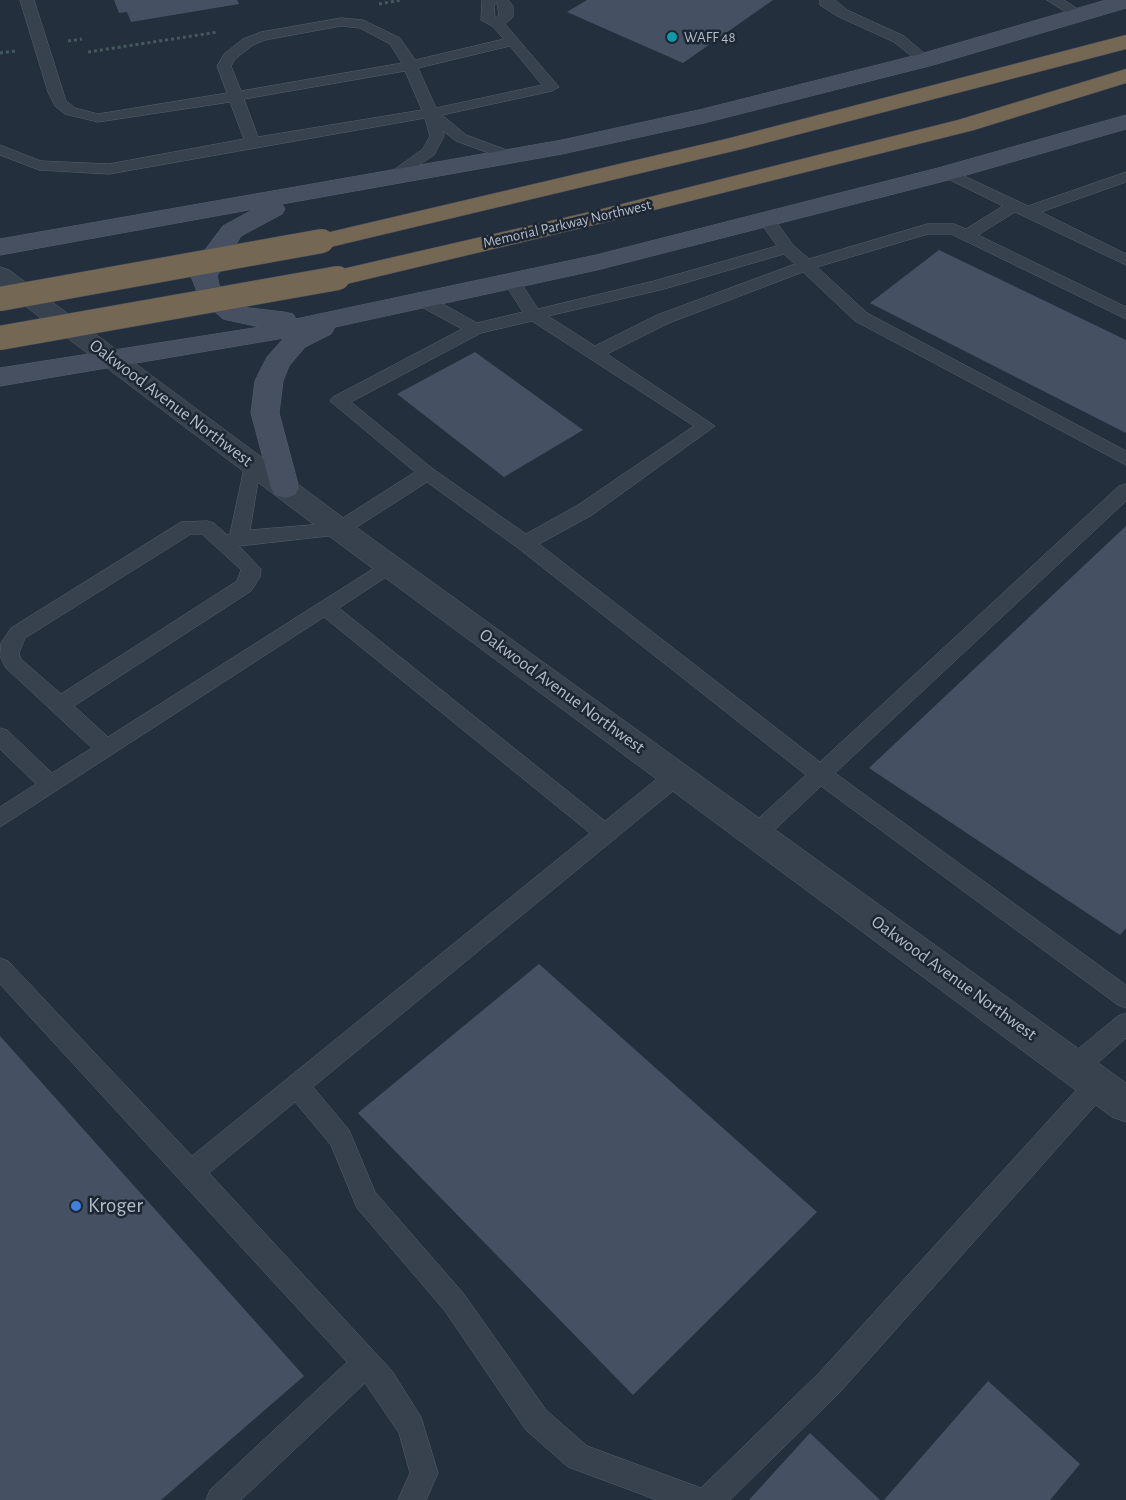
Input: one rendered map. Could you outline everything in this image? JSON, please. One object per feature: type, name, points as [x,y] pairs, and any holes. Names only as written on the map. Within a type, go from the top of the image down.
[{"type":"highway","points":[[1017,72],[1126,32]]},
{"type":"highway","points":[[0,299],[322,241],[466,209],[1017,72],[1126,42]]},
{"type":"highway","name":"Memorial Parkway Northwest","points":[[0,338],[338,278],[632,209],[954,128],[1126,76]]},
{"type":"main road","points":[[0,247],[510,156],[717,113],[925,60],[1126,1]]},
{"type":"main road","points":[[0,377],[256,336],[424,301],[947,173],[1126,122]]},
{"type":"main road","points":[[300,195],[232,231],[204,276],[208,291],[232,313],[241,315],[267,320],[343,318]]},
{"type":"main road","points":[[285,488],[265,412],[269,381],[277,363],[296,342],[343,318]]},
{"type":"street","name":"Oakwood Avenue Northwest","points":[[0,275],[339,529],[1126,1105]]},
{"type":"lane","points":[[27,0],[60,103],[70,111],[91,117],[114,117],[408,66],[515,41]]},
{"type":"lane","points":[[0,150],[39,165],[99,170],[431,113],[552,87],[515,41],[497,23],[488,20],[487,3],[493,0]]},
{"type":"lane","points":[[497,23],[506,17],[506,6],[501,0]]},
{"type":"lane","points":[[828,0],[825,2],[842,13],[899,39],[925,60]]},
{"type":"lane","points":[[1054,0],[1080,15]]},
{"type":"lane","points":[[253,142],[224,66],[237,49],[261,36],[342,22],[363,24],[381,31],[396,41],[404,52],[408,66],[431,113],[437,136],[429,152],[393,177]]},
{"type":"lane","points":[[431,113],[461,138],[510,156]]},
{"type":"lane","points":[[947,173],[1013,207],[1030,211],[1126,260]]},
{"type":"lane","points":[[1030,211],[1126,177]]},
{"type":"lane","points":[[966,235],[1013,207]]},
{"type":"lane","points":[[766,219],[787,248],[804,266],[861,317],[1126,459]]},
{"type":"lane","points":[[595,353],[663,319],[804,266],[927,229],[954,229],[1126,314]]},
{"type":"lane","points":[[787,248],[658,285],[474,329],[339,401],[428,473],[525,543],[820,774],[1126,998]]},
{"type":"lane","points":[[511,281],[533,314],[706,426],[585,510],[525,543]]},
{"type":"lane","points":[[424,301],[474,329]]},
{"type":"lane","points":[[232,541],[252,463]]},
{"type":"lane","points":[[232,541],[339,529],[428,473]]},
{"type":"lane","points":[[757,833],[1126,490]]},
{"type":"lane","points":[[60,705],[244,586],[250,577],[251,569],[232,541],[207,528],[188,527],[18,633],[9,653],[13,663],[107,749]]},
{"type":"lane","points":[[0,818],[390,565]]},
{"type":"lane","points":[[325,607],[605,833]]},
{"type":"lane","points":[[0,736],[51,785]]},
{"type":"lane","points":[[191,1172],[677,775]]},
{"type":"lane","points":[[0,968],[382,1381],[411,1427],[424,1473],[412,1500]]},
{"type":"lane","points":[[710,1500],[830,1382],[1087,1075],[1126,1023]]},
{"type":"lane","points":[[296,1086],[340,1138],[366,1200],[454,1302],[536,1420],[578,1457],[696,1500]]},
{"type":"lane","points":[[220,1500],[366,1363]]},
{"type":"path","points":[[88,52],[228,30]]},
{"type":"building","points":[[114,0],[237,0],[239,4],[131,22],[127,12],[119,13]]},
{"type":"building","name":"WAFF 48","points":[[587,0],[773,0],[683,63],[567,12]]},
{"type":"building","points":[[939,250],[1126,340],[1126,433],[870,303]]},
{"type":"building","points":[[475,352],[583,430],[504,477],[397,394]]},
{"type":"building","points":[[1126,526],[1126,928],[1120,935],[869,768]]},
{"type":"building","points":[[539,964],[817,1212],[633,1395],[358,1113]]},
{"type":"building","name":"Kroger","points":[[0,1036],[304,1376],[161,1500],[0,1500]]},
{"type":"building","points":[[988,1381],[1080,1464],[1050,1500],[884,1500]]},
{"type":"building","points":[[810,1433],[880,1500],[749,1500]]},
{"type":"place","name":"WAFF 48","points":[[672,37]]},
{"type":"place","name":"Kroger","points":[[76,1206]]}]
